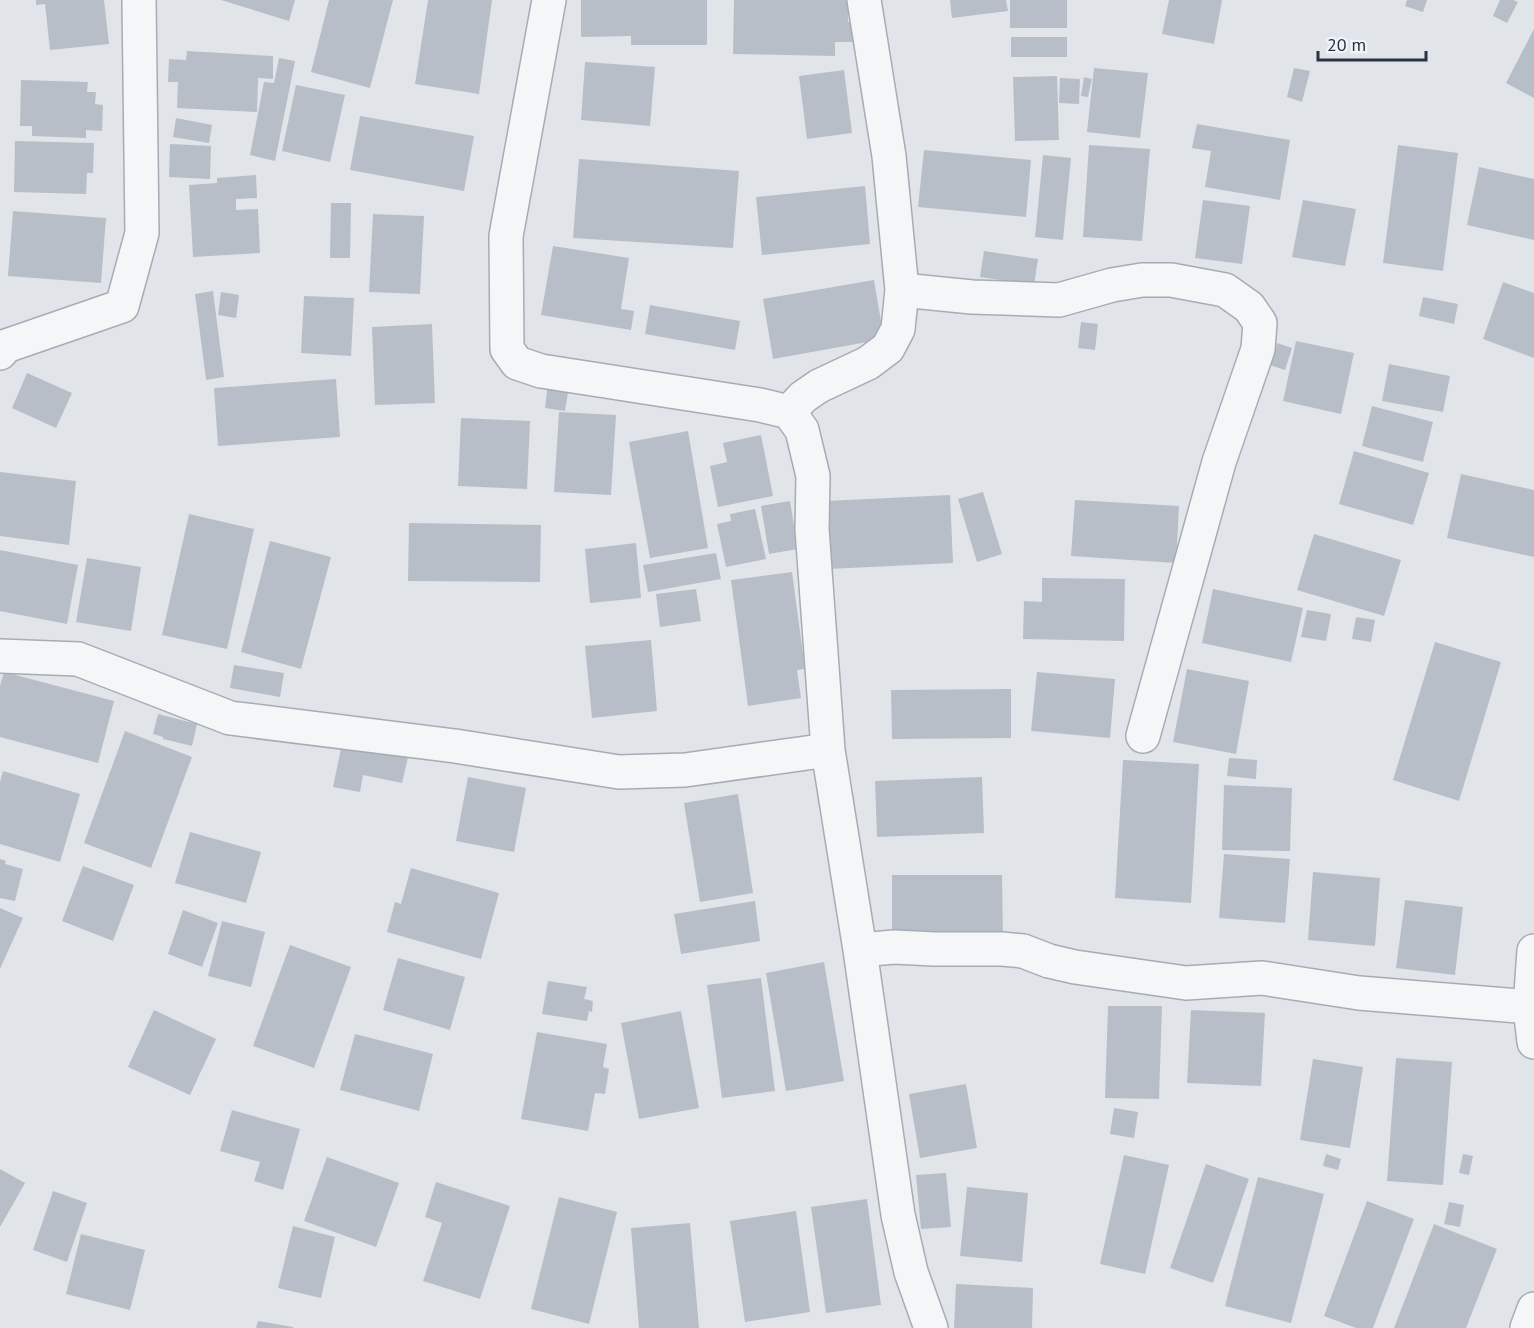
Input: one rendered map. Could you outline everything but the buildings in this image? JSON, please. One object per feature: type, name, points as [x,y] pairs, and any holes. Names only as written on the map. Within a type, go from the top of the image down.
[{"type":"street","points":[[2,346],[122,306],[142,233],[139,0]]},
{"type":"street","points":[[549,0],[506,236],[507,349],[517,363],[541,371],[760,405],[789,412],[802,430],[813,476],[812,529],[828,750],[860,950],[898,1215],[911,1272],[932,1328]]},
{"type":"street","points":[[789,412],[803,397],[819,386],[868,363],[888,348],[898,329],[902,290],[889,156],[864,0]]},
{"type":"street","points":[[902,290],[972,297],[1059,300],[1112,285],[1142,280],[1171,280],[1225,290],[1250,307],[1260,323],[1258,349],[1219,462],[1143,736]]},
{"type":"street","points":[[0,656],[78,659],[230,718],[455,746],[619,772],[685,770],[828,750]]},
{"type":"street","points":[[860,950],[894,947],[1002,949],[1023,951],[1049,961],[1075,966],[1186,983],[1262,978],[1359,993],[1530,1007]]},
{"type":"street","points":[[1534,951],[1530,1007],[1534,1042]]},
{"type":"street","points":[[1527,1328],[1534,1309]]}]
